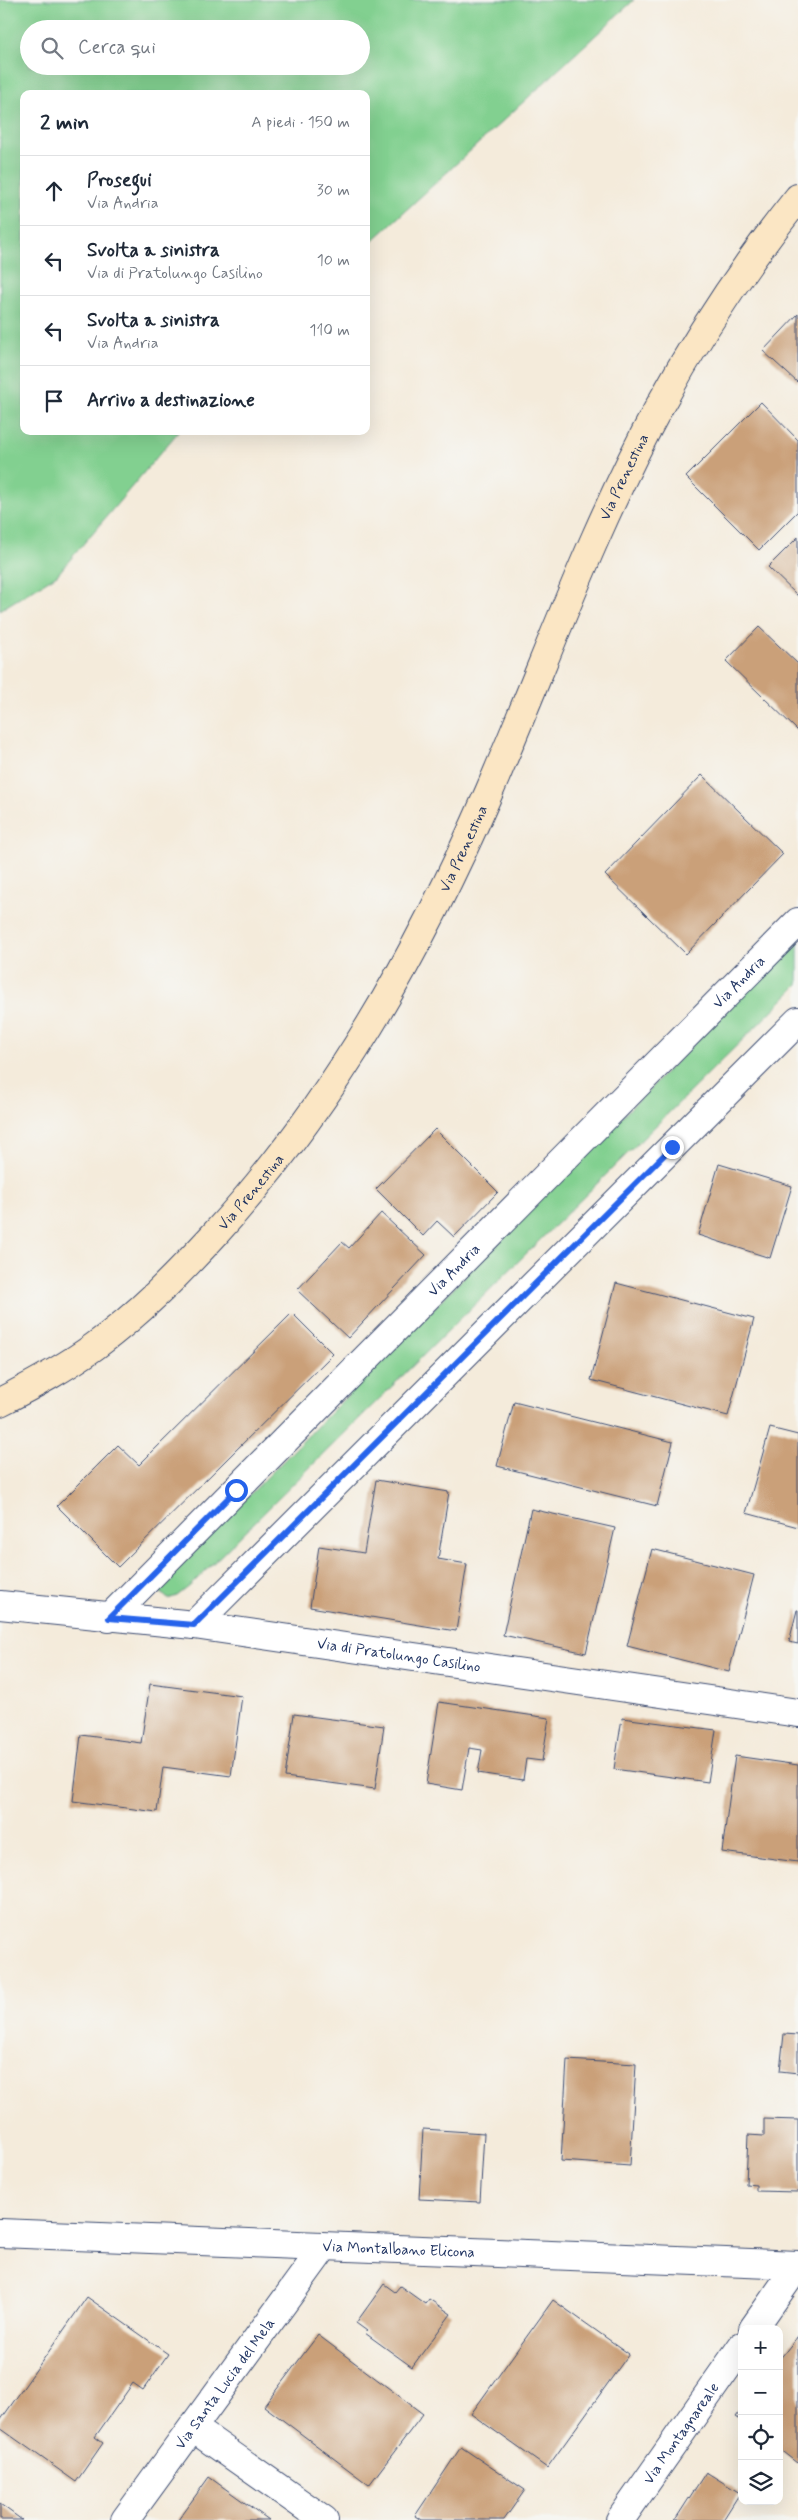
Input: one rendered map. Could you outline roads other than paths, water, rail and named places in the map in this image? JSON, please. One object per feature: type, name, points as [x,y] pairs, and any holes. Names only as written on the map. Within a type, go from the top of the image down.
[{"type":"main road","name":"Via Prenestina","points":[[0,1402],[53,1374],[90,1350],[158,1294],[267,1175],[340,1075],[389,993],[453,872],[590,553],[657,410],[728,293],[798,198]]},
{"type":"street","name":"Via Andria","points":[[109,1618],[798,922]]},
{"type":"street","points":[[194,1625],[798,1021]]},
{"type":"street","name":"Via di Pratolungo Casilino","points":[[0,1605],[109,1618],[194,1625],[798,1713]]},
{"type":"street","name":"Via Montalbano Elicona","points":[[0,2232],[324,2247],[798,2265]]},
{"type":"street","name":"Via Santa Lucia del Mela","points":[[126,2520],[324,2247]]},
{"type":"street","points":[[757,2325],[798,2265]]},
{"type":"street","name":"Via Montagnareale","points":[[620,2520],[738,2352]]},
{"type":"street","points":[[193,2428],[324,2520]]}]
